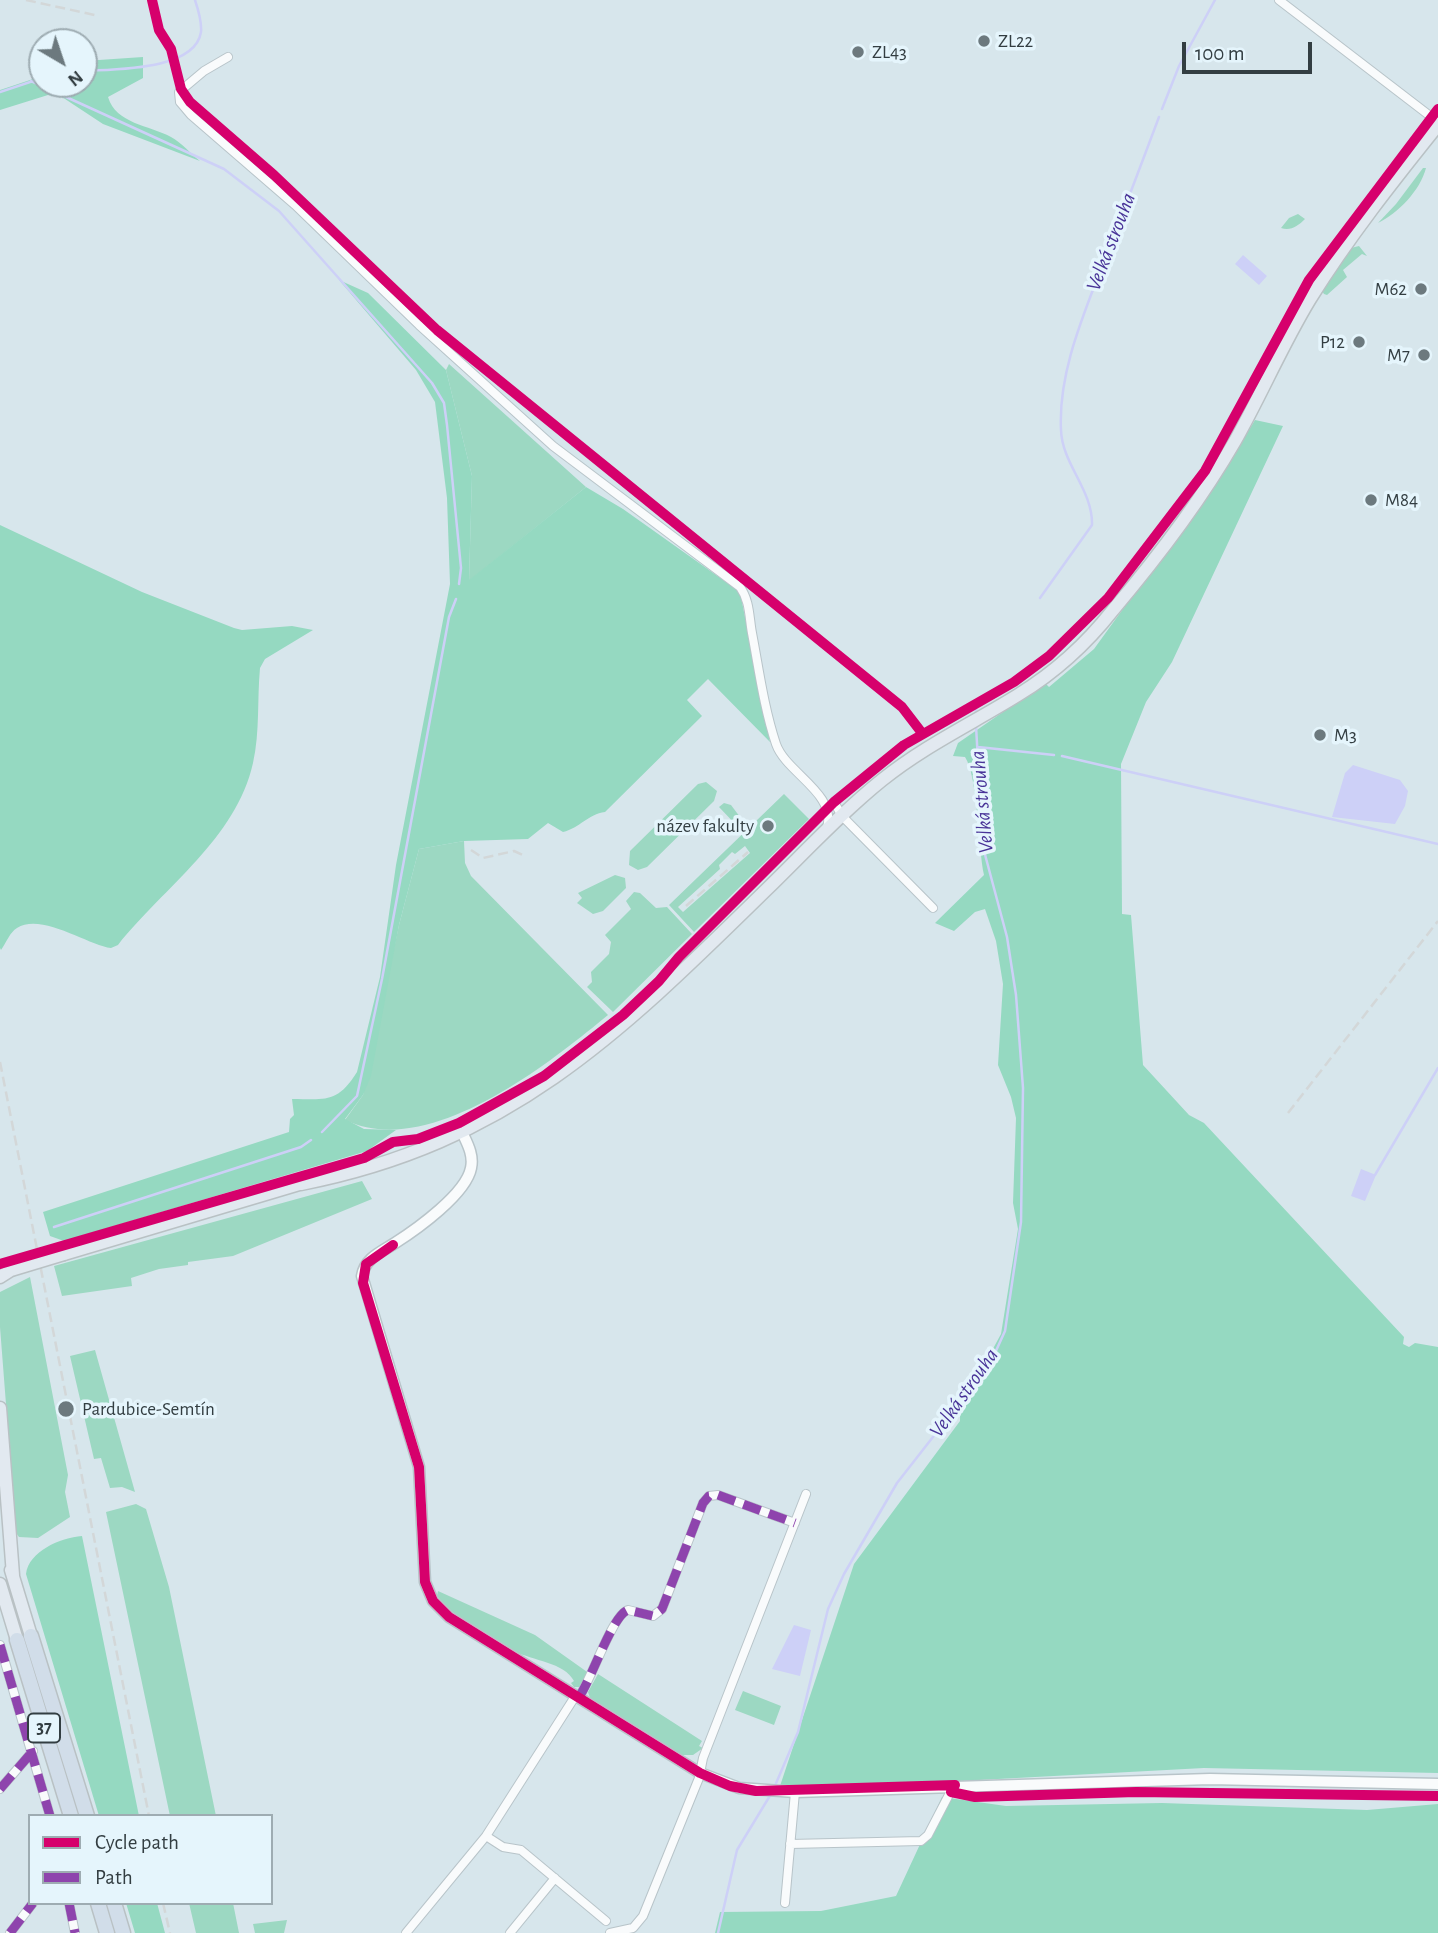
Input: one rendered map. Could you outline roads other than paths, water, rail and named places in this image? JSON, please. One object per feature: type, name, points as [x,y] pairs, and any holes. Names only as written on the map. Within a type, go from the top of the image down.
[{"type":"highway","name":"37","points":[[24,1638],[70,1814]]},
{"type":"highway","name":"37","points":[[24,1638],[86,1814]]},
{"type":"highway","points":[[99,1905],[107,1933]]},
{"type":"highway","points":[[115,1905],[123,1933]]},
{"type":"main road","points":[[4,1273],[301,1184],[368,1170],[462,1132],[543,1087],[613,1035],[858,800],[900,766],[961,727],[1018,696],[1061,664],[1122,600],[1226,455],[1293,328],[1333,264],[1438,124]]},
{"type":"main road","points":[[0,1408],[13,1575]]},
{"type":"main road","points":[[0,1484],[6,1506]]},
{"type":"main road","name":"37","points":[[0,1534],[13,1575],[24,1638]]},
{"type":"main road","name":"37","points":[[0,1584],[24,1638]]},
{"type":"street","points":[[1279,0],[1438,124]]},
{"type":"street","points":[[228,57],[204,71],[179,92],[178,99],[191,115],[295,205],[419,325],[553,446],[740,587],[749,608],[764,695],[778,748],[827,809],[829,822],[825,833]]},
{"type":"street","points":[[811,786],[834,802],[845,804],[858,800]]},
{"type":"street","points":[[834,802],[842,816],[933,908]]},
{"type":"street","points":[[827,809],[842,816]]},
{"type":"street","points":[[462,1132],[472,1160],[464,1183],[414,1231],[372,1257],[364,1267],[363,1283],[419,1467],[425,1576],[430,1596],[449,1616],[700,1773],[739,1788],[795,1792],[1210,1779],[1438,1784]]},
{"type":"street","points":[[610,1933],[630,1931],[643,1916],[806,1494]]},
{"type":"street","points":[[406,1933],[486,1836],[592,1679],[617,1616],[628,1610],[653,1616],[662,1609],[709,1496],[718,1495],[795,1523]]},
{"type":"street","points":[[0,1645],[49,1814]]},
{"type":"street","points":[[0,1789],[33,1751]]},
{"type":"street","points":[[790,1844],[921,1841],[928,1835],[955,1785]]},
{"type":"street","points":[[785,1903],[795,1792]]},
{"type":"street","points":[[486,1836],[503,1847],[521,1850],[606,1921]]},
{"type":"street","points":[[510,1933],[555,1878]]},
{"type":"street","points":[[10,1933],[31,1905]]},
{"type":"street","points":[[69,1905],[75,1933]]},
{"type":"water","points":[[1243,255],[1267,276],[1259,285],[1235,264]]},
{"type":"water","points":[[1353,765],[1400,780],[1408,791],[1405,806],[1395,824],[1332,817],[1345,773]]},
{"type":"water","points":[[1361,1169],[1376,1175],[1365,1201],[1351,1196]]},
{"type":"water","points":[[794,1625],[811,1630],[800,1676],[772,1669]]},
{"type":"waterway","points":[[98,70],[151,65],[184,54],[195,45],[201,32],[195,0]]},
{"type":"waterway","name":"Velká strouha","points":[[1162,109],[1179,66],[1215,0]]},
{"type":"waterway","points":[[0,92],[28,83]]},
{"type":"waterway","points":[[68,98],[224,169],[279,211],[432,383],[444,403],[447,425],[461,568],[459,584]]},
{"type":"waterway","name":"Velká strouha","points":[[1040,598],[1092,525],[1088,500],[1063,442],[1061,408],[1064,387],[1081,322],[1159,117]]},
{"type":"waterway","points":[[322,1132],[357,1096],[382,979],[449,617],[456,599]]},
{"type":"waterway","name":"Velká strouha","points":[[774,1788],[798,1732],[828,1609],[844,1574],[897,1483],[990,1364],[1005,1331],[1021,1222],[1023,1088],[1016,995],[1007,937],[983,847],[976,726]]},
{"type":"waterway","points":[[978,747],[1054,755]]},
{"type":"waterway","points":[[1062,756],[1438,844]]},
{"type":"waterway","points":[[1375,1175],[1438,1068]]},
{"type":"waterway","points":[[54,1227],[301,1147],[311,1140]]},
{"type":"waterway","name":"Velká strouha","points":[[718,1933],[737,1850],[771,1794]]},
{"type":"railway","points":[[26,0],[99,16]]},
{"type":"railway","points":[[471,850],[483,858],[514,851],[523,855]]},
{"type":"railway","points":[[686,906],[748,852]]},
{"type":"railway","points":[[1288,1113],[1438,921]]},
{"type":"railway","points":[[0,1062],[149,1814]]},
{"type":"railway","points":[[163,1905],[170,1933]]},
{"type":"place","name":"ZL22","points":[[984,41]]},
{"type":"place","name":"ZL43","points":[[858,52]]},
{"type":"place","name":"M62","points":[[1421,289]]},
{"type":"place","name":"P12","points":[[1359,342]]},
{"type":"place","name":"M7","points":[[1424,355]]},
{"type":"place","name":"M84","points":[[1371,500]]},
{"type":"place","name":"M3","points":[[1320,735]]},
{"type":"place","name":"název fakulty","points":[[768,826]]},
{"type":"place","name":"Pardubice-Semtín","points":[[66,1409]]}]
